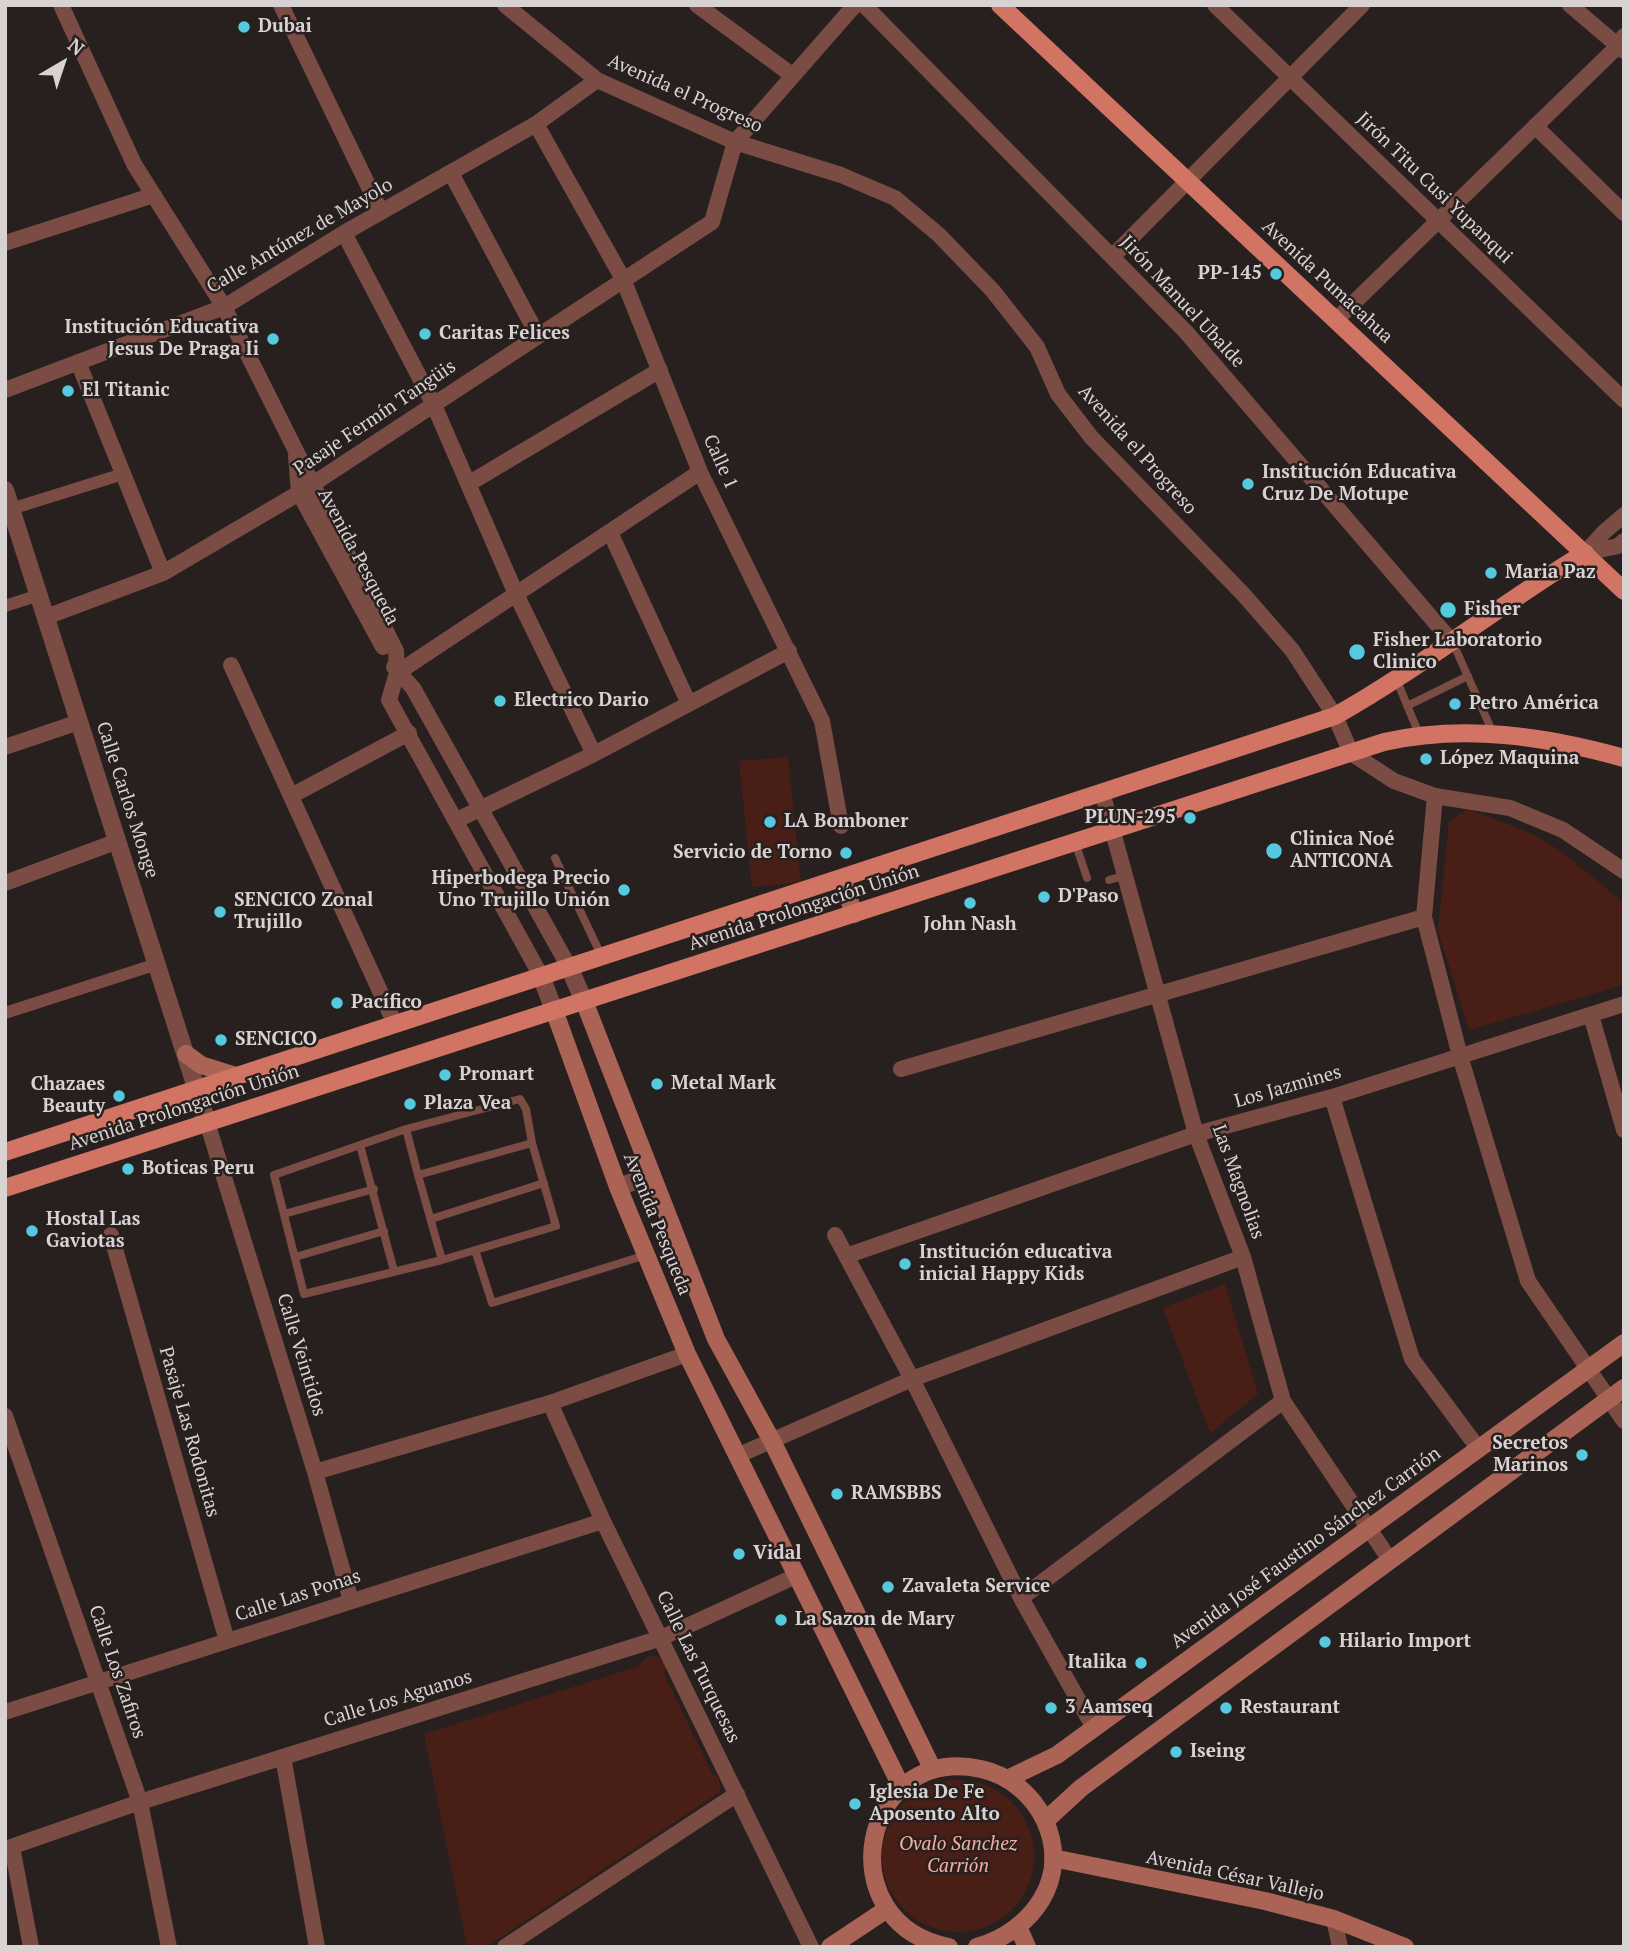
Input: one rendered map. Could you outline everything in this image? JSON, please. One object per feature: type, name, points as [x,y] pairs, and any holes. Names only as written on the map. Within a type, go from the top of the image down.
[{"type":"main road","name":"Avenida Pumacahua","points":[[1000,5],[1624,591]]},
{"type":"main road","name":"Avenida Prolongación Unión","points":[[5,1152],[1335,716],[1397,681],[1516,595],[1585,554]]},
{"type":"main road","name":"Avenida Prolongación Unión","points":[[5,1188],[1351,753],[1419,734],[1493,733],[1579,746],[1624,758]]},
{"type":"main road","points":[[842,878],[854,914]]},
{"type":"main road","name":"Avenida Pesqueda","points":[[584,1001],[650,1176],[716,1339],[772,1441],[933,1770]]},
{"type":"main road","name":"Avenida Pesqueda","points":[[554,1010],[618,1187],[687,1354],[902,1788]]},
{"type":"main road","points":[[186,1054],[201,1065],[236,1076]]},
{"type":"main road","name":"Avenida José Faustino Sánchez Carrión","points":[[1007,1779],[1057,1755],[1624,1343]]},
{"type":"main road","points":[[1045,1821],[1081,1788],[1624,1388]]},
{"type":"main road","points":[[949,1947],[916,1936],[887,1909],[875,1885],[870,1858],[874,1832],[884,1808],[902,1788],[933,1770],[971,1767],[1007,1779],[1036,1804],[1045,1821],[1053,1858],[1049,1885],[1037,1909],[1019,1928],[998,1941],[977,1947]]},
{"type":"main road","name":"Avenida César Vallejo","points":[[1053,1858],[1265,1901],[1335,1919],[1405,1947]]},
{"type":"main road","points":[[830,1947],[887,1909]]},
{"type":"main road","points":[[1019,1928],[1027,1947]]},
{"type":"street","name":"Avenida Pesqueda","points":[[61,5],[134,164],[224,307],[294,443],[299,493],[397,673],[413,688],[481,808],[569,967],[584,1001]]},
{"type":"street","points":[[281,5],[381,212]]},
{"type":"street","name":"Avenida el Progreso","points":[[505,5],[597,80],[735,142],[841,174],[895,198],[939,235],[993,291],[1037,348],[1058,394],[1091,437],[1243,594],[1292,650],[1335,716],[1351,753]]},
{"type":"street","points":[[697,5],[792,75]]},
{"type":"street","points":[[735,142],[855,5]]},
{"type":"street","name":"Jirón Manuel Ubalde","points":[[864,5],[1186,332],[1453,643]]},
{"type":"street","name":"Jirón Titu Cusi Yupanqui","points":[[1215,5],[1624,400]]},
{"type":"street","points":[[1112,257],[1362,5]]},
{"type":"street","points":[[1337,319],[1436,220],[1622,45],[1570,5]]},
{"type":"street","name":"Calle Antúnez de Mayolo","points":[[5,390],[224,307],[344,233],[536,124],[597,80]]},
{"type":"street","name":"Calle 1","points":[[536,124],[624,279],[700,472],[822,720],[841,826]]},
{"type":"street","points":[[1535,126],[1624,212]]},
{"type":"street","name":"Pasaje Fermín Tangüis","points":[[46,617],[163,573],[299,493],[712,222],[735,142]]},
{"type":"street","points":[[450,173],[538,336]]},
{"type":"street","points":[[5,243],[154,195]]},
{"type":"street","points":[[344,233],[433,403],[516,594],[594,754]]},
{"type":"street","points":[[78,362],[163,573]]},
{"type":"street","points":[[468,484],[660,370]]},
{"type":"street","points":[[294,443],[396,651],[397,673]]},
{"type":"street","points":[[397,673],[700,472]]},
{"type":"street","points":[[11,509],[123,474]]},
{"type":"street","name":"Calle Carlos Monge","points":[[5,490],[207,1122]]},
{"type":"street","points":[[1585,554],[1604,532],[1624,515]]},
{"type":"street","points":[[610,532],[689,704]]},
{"type":"street","points":[[1585,554],[1618,546],[1624,541]]},
{"type":"street","points":[[5,606],[39,595]]},
{"type":"street","points":[[457,820],[594,754],[789,651]]},
{"type":"street","points":[[232,665],[395,1024]]},
{"type":"street","name":"Avenida Pesqueda","points":[[397,673],[390,700],[541,976],[554,1010]]},
{"type":"street","points":[[5,747],[79,722]]},
{"type":"street","points":[[291,796],[409,733]]},
{"type":"street","points":[[1351,753],[1394,781],[1435,796],[1510,808],[1563,830],[1624,871]]},
{"type":"street","name":"Las Magnolias","points":[[1102,792],[1127,875],[1196,1134],[1243,1257],[1283,1401],[1390,1560]]},
{"type":"street","points":[[1435,796],[1424,917],[1460,1056],[1528,1281],[1624,1421]]},
{"type":"street","points":[[5,883],[118,841]]},
{"type":"street","points":[[901,1069],[1424,917]]},
{"type":"street","points":[[5,1013],[157,964]]},
{"type":"street","name":"Los Jazmines","points":[[846,1256],[1196,1134],[1332,1097],[1624,1004]]},
{"type":"street","points":[[1591,1015],[1624,1129]]},
{"type":"street","points":[[1332,1097],[1412,1359],[1478,1448]]},
{"type":"street","name":"Calle Veintidos","points":[[207,1122],[315,1472],[351,1601]]},
{"type":"street","points":[[618,1187],[650,1176]]},
{"type":"street","name":"Pasaje Las Rodonitas","points":[[111,1235],[227,1641]]},
{"type":"street","points":[[835,1235],[912,1380],[1021,1598],[1094,1728]]},
{"type":"street","points":[[739,1455],[912,1380],[1243,1257]]},
{"type":"street","points":[[315,1472],[550,1403],[687,1354]]},
{"type":"street","points":[[1021,1598],[1283,1401]]},
{"type":"street","name":"Calle Las Turquesas","points":[[550,1403],[603,1521],[811,1947]]},
{"type":"street","name":"Calle Los Zafiros","points":[[6,1419],[140,1802],[169,1947]]},
{"type":"street","name":"Calle Las Ponas","points":[[5,1712],[603,1521]]},
{"type":"street","name":"Calle Los Aguanos","points":[[9,1848],[140,1802],[661,1638],[797,1575]]},
{"type":"street","points":[[283,1757],[317,1947]]},
{"type":"street","points":[[505,1947],[737,1794]]},
{"type":"street","points":[[9,1848],[31,1947]]},
{"type":"street","points":[[1335,1919],[1340,1947]]},
{"type":"lane","points":[[1453,643],[1493,733]]},
{"type":"lane","points":[[1407,706],[1468,676]]},
{"type":"lane","points":[[1397,681],[1419,734]]},
{"type":"lane","points":[[1075,842],[1087,878]]},
{"type":"lane","points":[[555,858],[602,957]]},
{"type":"lane","points":[[1109,880],[1127,875]]},
{"type":"lane","points":[[520,1099],[526,1109],[532,1143],[556,1226],[442,1260],[304,1294],[274,1175],[406,1129],[520,1099]]},
{"type":"lane","points":[[406,1129],[442,1260]]},
{"type":"lane","points":[[418,1175],[532,1143]]},
{"type":"lane","points":[[360,1145],[394,1271]]},
{"type":"lane","points":[[431,1219],[544,1183]]},
{"type":"lane","points":[[284,1214],[374,1189]]},
{"type":"lane","points":[[295,1257],[384,1231]]},
{"type":"lane","points":[[475,1250],[492,1303],[646,1255]]},
{"type":"green space","name":"LA Bomboner","points":[[788,757],[801,882],[752,887],[739,761]]},
{"type":"green space","points":[[1468,809],[1526,831],[1558,849],[1624,903],[1624,985],[1469,1030],[1438,931],[1449,821]]},
{"type":"green space","points":[[1225,1284],[1258,1394],[1210,1433],[1163,1308]]},
{"type":"green space","points":[[647,1657],[662,1659],[666,1667],[664,1674],[712,1773],[719,1778],[720,1792],[486,1947],[467,1947],[424,1734],[637,1667]]},
{"type":"green space","name":"Ovalo Sanchez Carrión","points":[[958,1780],[987,1786],[1012,1802],[1028,1827],[1034,1856],[1028,1885],[1012,1910],[987,1926],[958,1932],[929,1926],[904,1910],[888,1885],[882,1856],[888,1827],[904,1802],[929,1786]]},
{"type":"place","name":"Dubai","points":[[244,27]]},
{"type":"place","name":"PP-145","points":[[1276,274]]},
{"type":"place","name":"Caritas Felices","points":[[425,334]]},
{"type":"place","name":"Institución Educativa Jesus De Praga Ii","points":[[273,339]]},
{"type":"place","name":"El Titanic","points":[[68,391]]},
{"type":"place","name":"Institución Educativa Cruz De Motupe","points":[[1248,484]]},
{"type":"place","name":"Maria Paz","points":[[1491,573]]},
{"type":"place","name":"Fisher","points":[[1448,610]]},
{"type":"place","name":"Fisher Laboratorio Clinico","points":[[1357,652]]},
{"type":"place","name":"Electrico Dario","points":[[500,701]]},
{"type":"place","name":"Petro América","points":[[1455,704]]},
{"type":"place","name":"López Maquina","points":[[1426,759]]},
{"type":"place","name":"PLUN-295","points":[[1190,818]]},
{"type":"place","name":"LA Bomboner","points":[[770,822]]},
{"type":"place","name":"Clinica Noé ANTICONA","points":[[1274,851]]},
{"type":"place","name":"Servicio de Torno","points":[[846,853]]},
{"type":"place","name":"Hiperbodega Precio Uno Trujillo Unión","points":[[624,890]]},
{"type":"place","name":"D'Paso","points":[[1044,897]]},
{"type":"place","name":"John Nash","points":[[970,903]]},
{"type":"place","name":"SENCICO Zonal Trujillo","points":[[220,912]]},
{"type":"place","name":"Pacífico","points":[[337,1003]]},
{"type":"place","name":"SENCICO","points":[[221,1040]]},
{"type":"place","name":"Promart","points":[[445,1075]]},
{"type":"place","name":"Metal Mark","points":[[657,1084]]},
{"type":"place","name":"Chazaes Beauty","points":[[119,1096]]},
{"type":"place","name":"Plaza Vea","points":[[410,1104]]},
{"type":"place","name":"Boticas Peru","points":[[128,1169]]},
{"type":"place","name":"Hostal Las Gaviotas","points":[[32,1231]]},
{"type":"place","name":"Institución educativa inicial Happy Kids","points":[[905,1264]]},
{"type":"place","name":"Secretos Marinos","points":[[1582,1455]]},
{"type":"place","name":"RAMSBBS","points":[[837,1494]]},
{"type":"place","name":"Vidal","points":[[739,1554]]},
{"type":"place","name":"Zavaleta Service","points":[[888,1587]]},
{"type":"place","name":"La Sazon de Mary","points":[[781,1620]]},
{"type":"place","name":"Hilario Import","points":[[1325,1642]]},
{"type":"place","name":"Italika","points":[[1141,1663]]},
{"type":"place","name":"3 Aamseq","points":[[1051,1708]]},
{"type":"place","name":"Restaurant","points":[[1226,1708]]},
{"type":"place","name":"Iseing","points":[[1176,1752]]},
{"type":"place","name":"Iglesia De Fe Aposento Alto","points":[[855,1804]]}]
